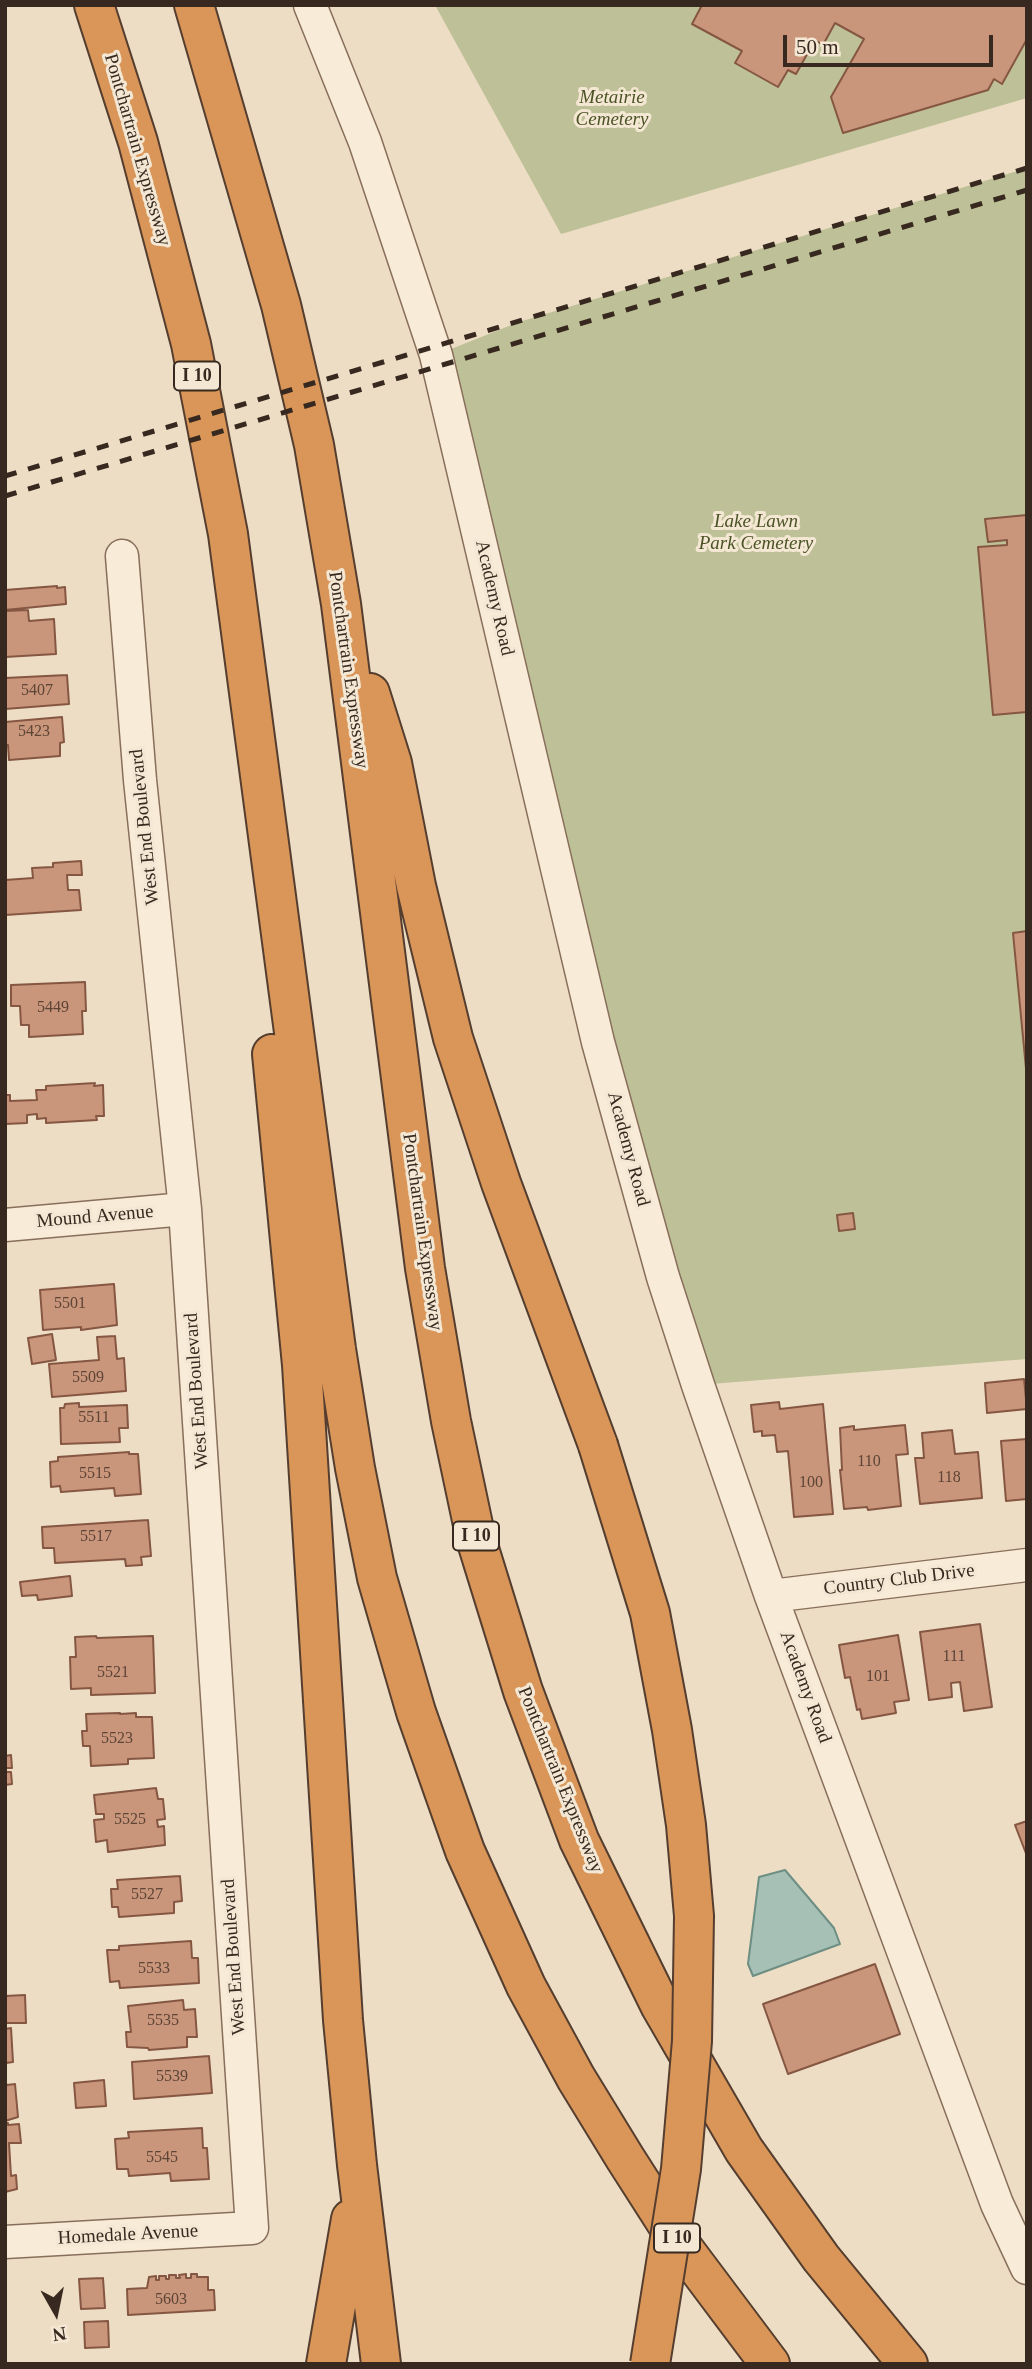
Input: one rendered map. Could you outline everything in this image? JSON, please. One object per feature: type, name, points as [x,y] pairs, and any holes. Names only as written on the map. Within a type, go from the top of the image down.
[{"type":"highway","name":"Pontchartrain Expressway","points":[[94,5],[138,142],[191,344],[228,534],[336,1349],[355,1468],[377,1578],[416,1712],[466,1851],[526,1986],[576,2078],[680,2244],[770,2364]]},
{"type":"highway","name":"Pontchartrain Expressway","points":[[194,5],[284,318],[314,445],[341,604],[425,1268],[451,1422],[476,1539],[523,1691],[579,1840],[660,2006],[744,2151],[821,2258],[908,2364]]},
{"type":"highway","points":[[341,604],[392,763],[415,886],[453,1038],[501,1183],[598,1445],[650,1613],[672,1730],[686,1825],[694,1916],[692,2041],[681,2169],[650,2364]]},
{"type":"highway","points":[[255,731],[268,1013],[302,1365],[343,2020],[381,2364]]},
{"type":"highway","points":[[326,2364],[347,2250],[357,2165]]},
{"type":"street","name":"Academy Road","points":[[310,5],[365,142],[436,355],[598,1042],[663,1277],[771,1596],[997,2204],[1027,2268]]},
{"type":"street","name":"West End Boulevard","points":[[122,556],[140,780],[185,1209],[251,2228]]},
{"type":"street","name":"Mound Avenue","points":[[5,1225],[185,1209]]},
{"type":"street","name":"Country Club Drive","points":[[771,1596],[1027,1565]]},
{"type":"street","name":"Homedale Avenue","points":[[5,2242],[251,2228]]},
{"type":"green space","name":"Metairie Cemetery","points":[[435,5],[1027,5],[1027,98],[561,234]]},
{"type":"green space","name":"Lake Lawn Park Cemetery","points":[[1027,168],[1027,1359],[698,1385],[436,355],[519,322]]},
{"type":"shaded area","points":[[785,1870],[834,1928],[840,1944],[753,1976],[748,1964],[759,1877]]},
{"type":"building","points":[[702,5],[1027,5],[1027,39],[1002,84],[994,79],[988,90],[843,133],[831,97],[864,39],[835,23],[823,45],[815,40],[796,74],[788,70],[778,87],[735,63],[742,51],[692,24]]},
{"type":"building","points":[[1027,515],[1027,712],[993,715],[978,547],[1007,545],[1007,540],[988,542],[985,519]]},
{"type":"building","points":[[65,587],[66,604],[5,610],[5,590]]},
{"type":"building","points":[[28,610],[29,621],[54,619],[56,654],[5,657],[5,611]]},
{"type":"building","points":[[67,675],[69,704],[5,709],[5,678]]},
{"type":"building","points":[[62,717],[64,742],[60,743],[60,756],[9,760],[8,745],[5,746],[5,722]]},
{"type":"building","points":[[81,861],[82,875],[67,875],[68,890],[79,890],[81,910],[5,915],[5,880],[33,878],[32,868]]},
{"type":"building","points":[[1027,931],[1027,1079],[1013,933]]},
{"type":"building","points":[[85,982],[86,1011],[82,1011],[83,1034],[29,1037],[29,1025],[21,1025],[20,1006],[11,1006],[11,985]]},
{"type":"building","points":[[95,1083],[94,1086],[103,1085],[104,1116],[96,1116],[97,1120],[46,1123],[46,1118],[37,1119],[37,1114],[27,1115],[27,1123],[5,1124],[5,1095],[10,1095],[10,1101],[37,1100],[36,1090],[46,1090],[46,1086]]},
{"type":"building","points":[[853,1213],[855,1229],[839,1231],[837,1215]]},
{"type":"building","points":[[114,1284],[117,1325],[81,1330],[81,1327],[43,1330],[40,1290]]},
{"type":"building","points":[[52,1334],[56,1360],[32,1364],[28,1338]]},
{"type":"building","points":[[115,1336],[117,1359],[124,1358],[126,1391],[52,1397],[49,1364],[99,1360],[97,1337]]},
{"type":"building","points":[[1024,1379],[1027,1409],[987,1413],[985,1383]]},
{"type":"building","points":[[779,1402],[780,1409],[823,1404],[833,1514],[794,1517],[788,1451],[777,1452],[775,1435],[762,1436],[762,1431],[754,1432],[751,1405]]},
{"type":"building","points":[[79,1403],[79,1407],[127,1405],[128,1428],[119,1428],[120,1442],[61,1444],[60,1408],[64,1408],[65,1404]]},
{"type":"building","points":[[905,1425],[908,1454],[896,1455],[901,1506],[868,1510],[867,1507],[844,1509],[840,1428],[854,1426],[854,1430]]},
{"type":"building","points":[[952,1430],[955,1454],[978,1452],[982,1498],[920,1504],[915,1458],[924,1458],[922,1433]]},
{"type":"building","points":[[1027,1439],[1027,1499],[1006,1501],[1001,1441]]},
{"type":"building","points":[[129,1452],[138,1454],[141,1494],[115,1496],[114,1488],[61,1492],[60,1486],[51,1487],[50,1462],[58,1461],[58,1457]]},
{"type":"building","points":[[148,1520],[151,1556],[141,1557],[142,1565],[126,1566],[125,1559],[55,1563],[54,1548],[43,1548],[42,1527]]},
{"type":"building","points":[[70,1576],[72,1596],[38,1600],[37,1595],[22,1596],[20,1582]]},
{"type":"building","points":[[980,1624],[992,1707],[964,1711],[960,1682],[951,1683],[952,1697],[929,1700],[920,1632]]},
{"type":"building","points":[[898,1635],[909,1700],[894,1702],[896,1713],[862,1719],[860,1709],[857,1710],[850,1677],[845,1678],[839,1645]]},
{"type":"building","points":[[153,1636],[155,1693],[91,1695],[91,1688],[71,1689],[70,1657],[76,1657],[75,1637]]},
{"type":"building","points":[[120,1713],[152,1717],[154,1758],[128,1759],[128,1764],[91,1766],[90,1746],[83,1746],[82,1731],[87,1731],[86,1714]]},
{"type":"building","points":[[11,1755],[12,1768],[5,1768],[5,1756]]},
{"type":"building","points":[[5,1772],[11,1772],[12,1784],[5,1785]]},
{"type":"building","points":[[156,1788],[158,1799],[163,1799],[165,1819],[157,1820],[158,1827],[164,1826],[165,1845],[108,1852],[107,1840],[96,1842],[94,1820],[104,1819],[104,1814],[96,1814],[94,1795]]},
{"type":"building","points":[[1027,1821],[1027,1856],[1015,1825]]},
{"type":"building","points":[[180,1876],[182,1901],[174,1902],[174,1913],[119,1917],[118,1907],[112,1907],[111,1889],[118,1889],[117,1880]]},
{"type":"building","points":[[191,1941],[192,1958],[198,1958],[199,1983],[120,1988],[119,1981],[110,1982],[107,1950],[119,1950],[119,1946]]},
{"type":"building","points":[[875,1964],[900,2034],[788,2074],[763,2004]]},
{"type":"building","points":[[25,1995],[26,2023],[5,2023],[5,1996]]},
{"type":"building","points":[[183,2000],[184,2010],[195,2009],[197,2037],[187,2037],[187,2047],[149,2050],[127,2047],[126,2032],[131,2032],[128,2006]]},
{"type":"building","points":[[11,2028],[13,2062],[5,2065],[5,2029]]},
{"type":"building","points":[[209,2056],[212,2093],[134,2099],[132,2062]]},
{"type":"building","points":[[104,2080],[106,2106],[76,2108],[74,2083]]},
{"type":"building","points":[[5,2082],[7,2085],[15,2084],[18,2117],[5,2121]]},
{"type":"building","points":[[5,2124],[19,2124],[21,2143],[9,2143],[11,2176],[16,2175],[17,2189],[5,2192]]},
{"type":"building","points":[[202,2128],[203,2148],[207,2148],[209,2179],[171,2181],[170,2173],[129,2176],[128,2169],[117,2169],[115,2139],[129,2138],[128,2132]]},
{"type":"building","points":[[186,2274],[186,2278],[191,2278],[191,2274],[208,2277],[208,2290],[214,2290],[215,2310],[128,2315],[127,2289],[147,2288],[149,2277],[156,2276],[156,2280],[159,2280],[159,2276],[169,2279],[169,2275],[180,2278],[179,2275]]},
{"type":"building","points":[[103,2278],[105,2308],[81,2309],[79,2279]]},
{"type":"building","points":[[108,2321],[109,2347],[85,2348],[84,2322]]},
{"type":"railway","points":[[5,476],[1027,168]]},
{"type":"railway","points":[[5,496],[1027,190]]}]
